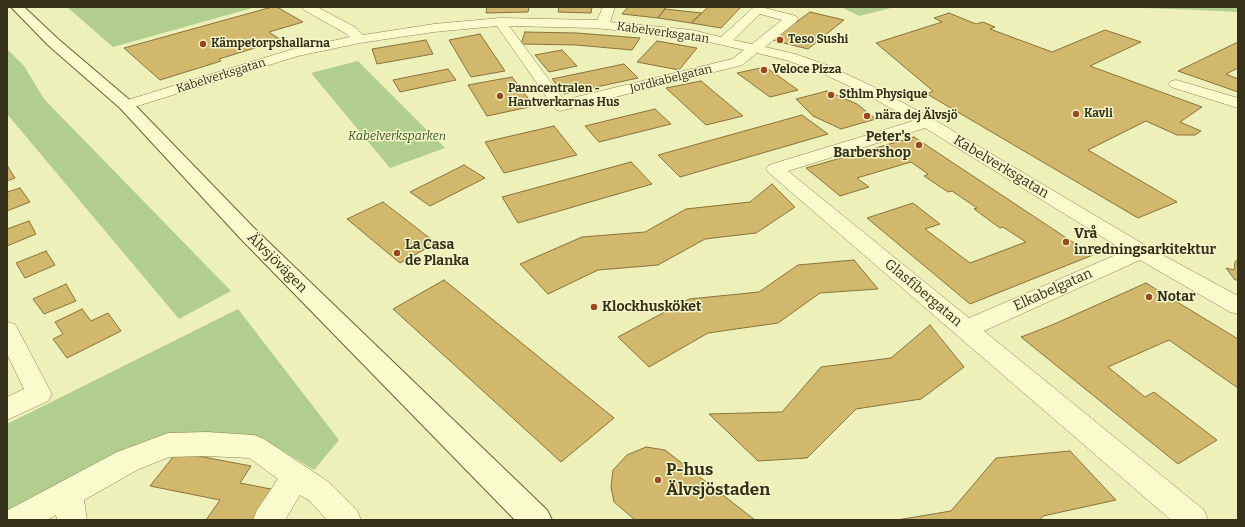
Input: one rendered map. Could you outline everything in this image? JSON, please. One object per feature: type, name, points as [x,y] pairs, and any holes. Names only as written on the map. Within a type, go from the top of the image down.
[{"type":"main road","name":"Älvsjövägen","points":[[17,7],[53,42],[126,105],[247,233],[536,520]]},
{"type":"street","points":[[308,7],[350,30],[360,39]]},
{"type":"street","name":"Kabelverksgatan","points":[[602,25],[609,7]]},
{"type":"street","name":"Kabelverksgatan","points":[[724,42],[758,10],[792,18],[755,48]]},
{"type":"street","name":"Kabelverksgatan","points":[[126,105],[295,53],[360,39],[434,28],[480,17],[500,22],[602,25],[692,34],[790,57],[822,68],[870,90],[927,122],[1141,252],[1238,306]]},
{"type":"street","name":"Jordkabelgatan","points":[[500,22],[560,106],[737,62],[755,48]]},
{"type":"street","points":[[1176,84],[1238,103]]},
{"type":"street","name":"Glasfibergatan","points":[[927,122],[775,169],[1193,520]]},
{"type":"street","name":"Elkabelgatan","points":[[966,329],[1141,252]]},
{"type":"street","points":[[7,330],[39,394],[7,409]]},
{"type":"street","points":[[19,520],[70,507],[127,461],[168,445],[207,444],[254,447],[320,492],[346,520]]},
{"type":"street","points":[[268,520],[296,476]]},
{"type":"green space","points":[[67,7],[256,7],[113,47]]},
{"type":"green space","points":[[841,7],[895,7],[859,16]]},
{"type":"green space","points":[[1116,7],[1238,7],[1238,12],[1197,10]]},
{"type":"green space","points":[[7,49],[24,66],[44,99],[231,291],[179,319],[7,114]]},
{"type":"green space","name":"Kabelverksparken","points":[[358,61],[445,148],[390,168],[311,73]]},
{"type":"green space","points":[[238,309],[339,440],[314,470],[263,439],[216,432],[174,435],[101,460],[7,515],[7,424]]},
{"type":"building","name":"Kämpetorpshallarna","points":[[272,7],[277,7],[303,22],[269,32],[281,40],[219,59],[221,61],[160,80],[124,48]]},
{"type":"building","points":[[487,7],[529,7],[528,12],[486,13]]},
{"type":"building","points":[[559,7],[592,7],[591,13],[558,12]]},
{"type":"building","points":[[628,7],[666,7],[658,18],[622,14]]},
{"type":"building","points":[[708,7],[741,7],[721,28],[691,23]]},
{"type":"building","points":[[665,9],[702,13],[691,23],[658,18]]},
{"type":"building","points":[[810,12],[844,20],[808,49],[772,40]]},
{"type":"building","name":"Kavli","points":[[949,13],[976,24],[983,22],[995,27],[990,29],[1052,52],[1105,30],[1141,42],[1090,66],[1202,107],[1180,122],[1201,131],[1195,135],[1177,135],[1146,121],[1088,150],[1177,202],[1138,218],[927,94],[933,91],[876,43],[942,22],[934,18]]},
{"type":"building","points":[[525,32],[577,33],[640,38],[632,50],[576,45],[521,44]]},
{"type":"building","points":[[480,34],[505,71],[471,77],[449,40]]},
{"type":"building","points":[[426,40],[433,54],[377,64],[372,49]]},
{"type":"building","points":[[657,41],[697,48],[679,70],[637,62]]},
{"type":"building","points":[[1238,42],[1238,68],[1226,74],[1238,79],[1238,92],[1178,71]]},
{"type":"building","points":[[562,50],[577,66],[549,72],[535,55]]},
{"type":"building","points":[[624,64],[638,78],[564,94],[552,79]]},
{"type":"building","points":[[765,67],[798,90],[770,97],[737,73]]},
{"type":"building","points":[[448,69],[456,80],[400,92],[393,80]]},
{"type":"building","name":"Panncentralen - Hantverkarnas Hus","points":[[512,77],[534,106],[487,116],[468,85]]},
{"type":"building","points":[[701,81],[743,116],[706,125],[666,88]]},
{"type":"building","points":[[827,91],[857,104],[876,119],[841,129],[813,116],[796,99]]},
{"type":"building","points":[[655,109],[671,124],[599,142],[585,126]]},
{"type":"building","points":[[802,115],[828,134],[680,177],[658,155]]},
{"type":"building","points":[[554,126],[577,155],[504,173],[485,142]]},
{"type":"building","points":[[914,137],[1093,255],[970,304],[867,218],[913,203],[940,224],[925,229],[970,263],[1026,242],[1003,227],[1000,228],[974,209],[977,208],[952,191],[948,192],[924,176],[928,174],[911,162],[857,178],[869,187],[840,196],[806,168]]},
{"type":"building","points":[[631,162],[652,184],[518,223],[502,197]]},
{"type":"building","points":[[464,165],[485,178],[430,206],[410,192]]},
{"type":"building","points":[[8,167],[15,178],[7,181],[7,168]]},
{"type":"building","points":[[772,184],[795,207],[756,233],[705,239],[658,265],[598,270],[548,294],[520,264],[582,237],[645,232],[686,209],[750,202]]},
{"type":"building","points":[[20,188],[30,202],[7,211],[7,192]]},
{"type":"building","points":[[383,202],[436,243],[400,263],[347,219]]},
{"type":"building","points":[[29,221],[36,234],[7,246],[7,229]]},
{"type":"building","points":[[46,251],[55,265],[25,278],[16,263]]},
{"type":"building","points":[[1238,259],[1238,280],[1235,280],[1226,268],[1234,270],[1235,262]]},
{"type":"building","points":[[854,260],[878,289],[820,293],[778,323],[708,333],[649,367],[618,337],[689,299],[759,292],[798,265]]},
{"type":"building","points":[[444,280],[614,418],[561,462],[393,309]]},
{"type":"building","points":[[1146,283],[1238,339],[1238,388],[1169,340],[1108,367],[1145,397],[1154,392],[1217,440],[1178,464],[1021,337],[1052,325]]},
{"type":"building","points":[[66,284],[76,301],[44,314],[33,299]]},
{"type":"building","points":[[82,309],[91,321],[108,313],[121,331],[67,358],[53,339],[63,334],[55,322]]},
{"type":"building","points":[[930,325],[964,367],[921,399],[856,409],[807,458],[758,461],[709,414],[782,412],[821,367],[891,358]]},
{"type":"building","name":"P-hus Älvsjöstaden","points":[[646,447],[665,450],[755,520],[635,520],[614,502],[611,487],[613,470],[627,455]]},
{"type":"building","points":[[1070,451],[1116,500],[1043,516],[1040,520],[897,520],[951,511],[996,458]]},
{"type":"building","points":[[177,452],[251,466],[240,483],[276,490],[256,520],[206,520],[220,500],[150,486]]},
{"type":"place","name":"Teso Sushi","points":[[780,40]]},
{"type":"place","name":"Kämpetorpshallarna","points":[[203,44]]},
{"type":"place","name":"Veloce Pizza","points":[[764,70]]},
{"type":"place","name":"Sthlm Physique","points":[[831,95]]},
{"type":"place","name":"Panncentralen - Hantverkarnas Hus","points":[[500,96]]},
{"type":"place","name":"Kavli","points":[[1076,114]]},
{"type":"place","name":"nära dej Älvsjö","points":[[867,116]]},
{"type":"place","name":"Peter's Barbershop","points":[[919,145]]},
{"type":"place","name":"Vrå inredningsarkitektur","points":[[1066,242]]},
{"type":"place","name":"La Casa de Planka","points":[[397,253]]},
{"type":"place","name":"Notar","points":[[1149,297]]},
{"type":"place","name":"Klockhusköket","points":[[594,307]]},
{"type":"place","name":"P-hus Älvsjöstaden","points":[[658,480]]}]
